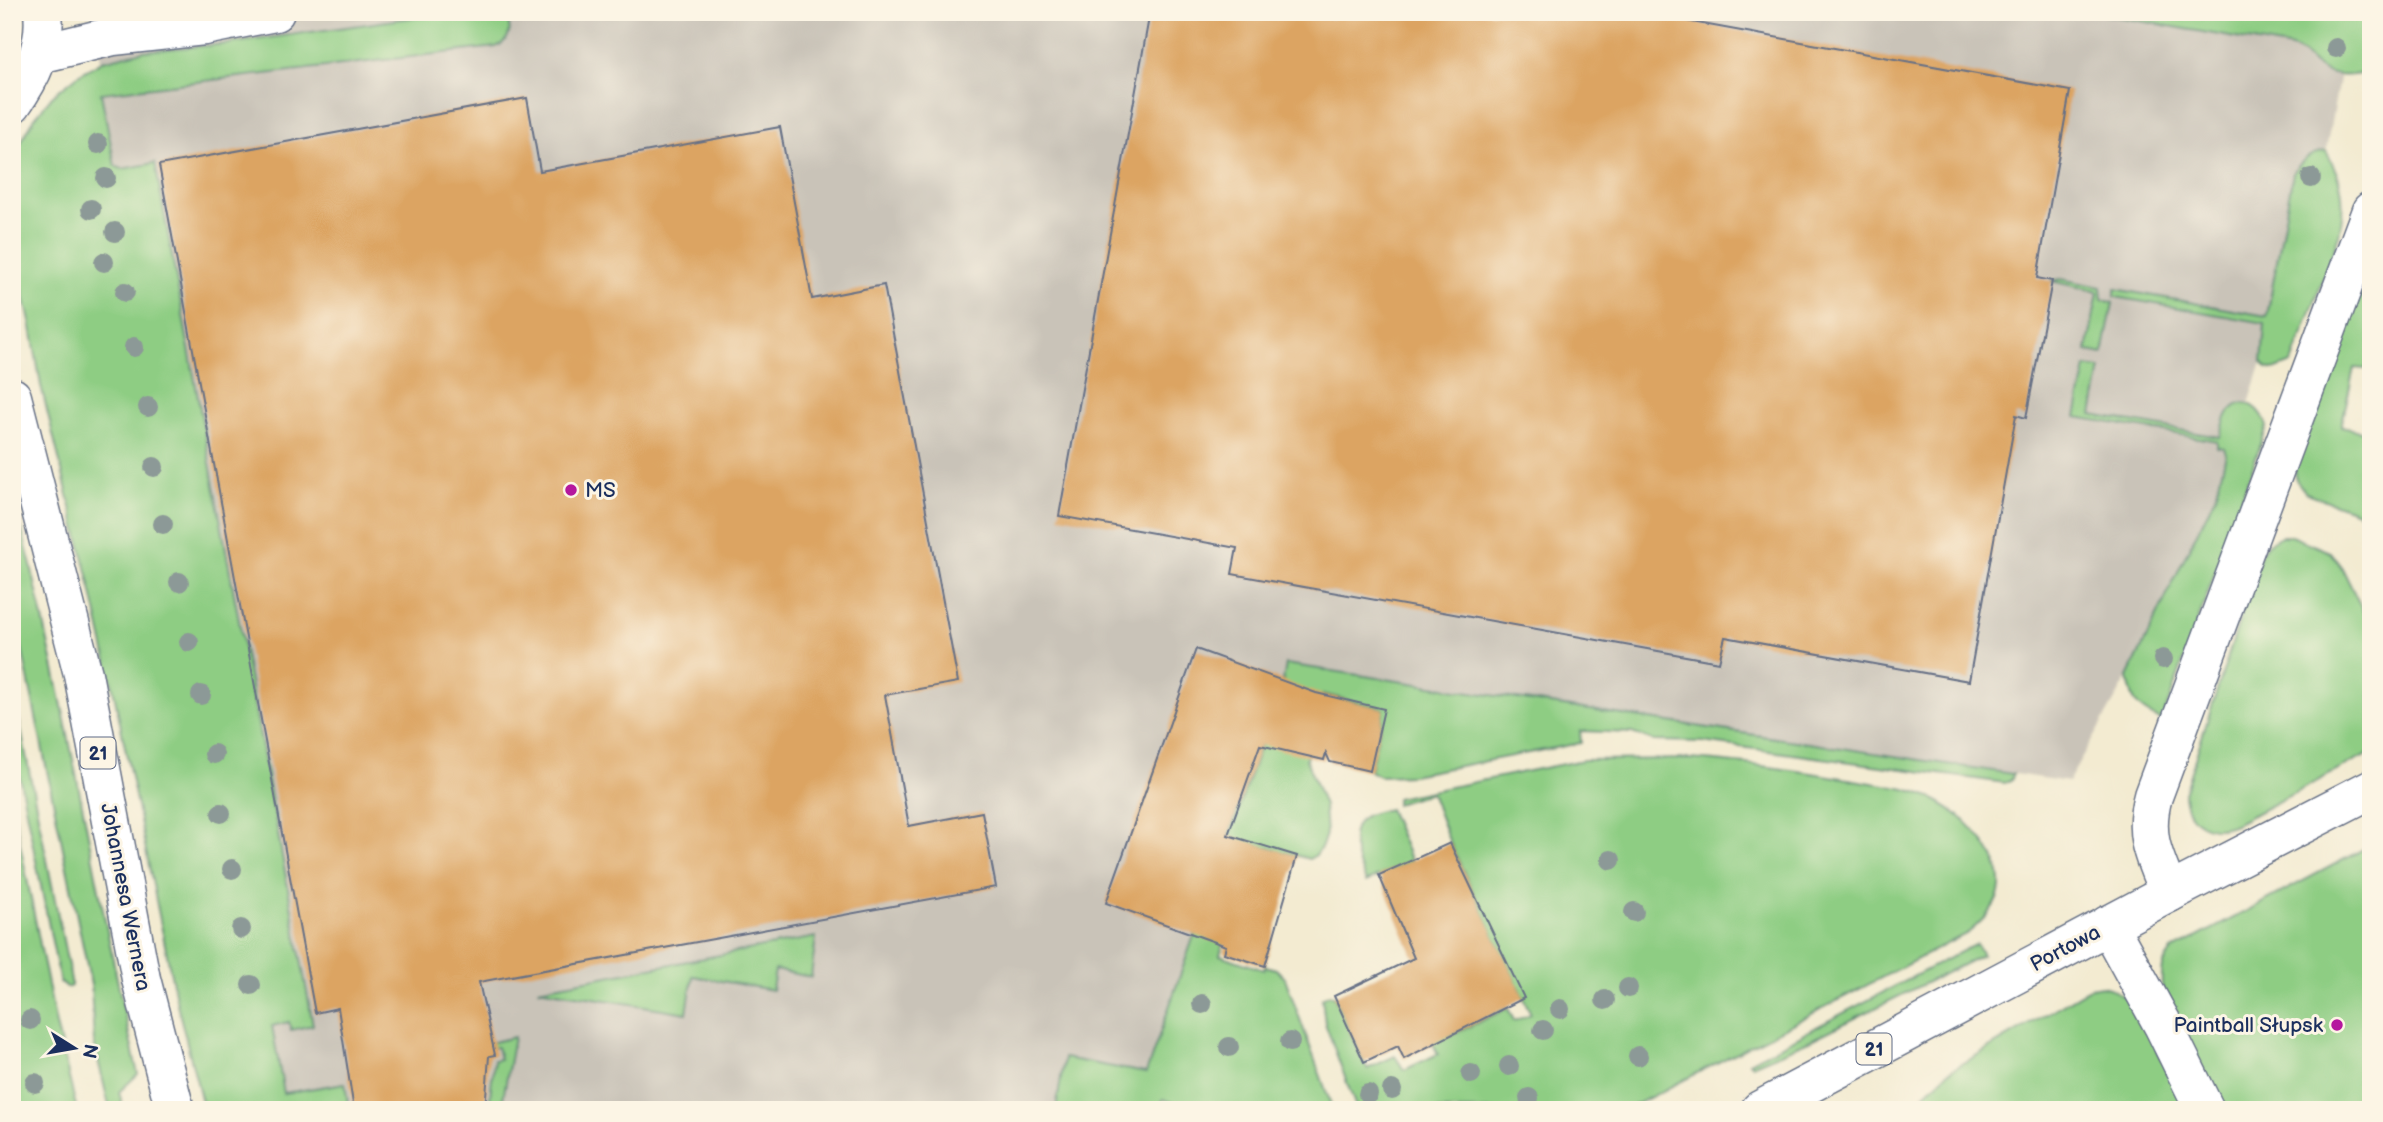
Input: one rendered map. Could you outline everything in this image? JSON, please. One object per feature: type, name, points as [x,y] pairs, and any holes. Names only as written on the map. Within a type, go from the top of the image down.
[{"type":"main road","points":[[12,104],[26,84],[39,54],[43,12]]},
{"type":"main road","points":[[39,54],[113,36],[204,26],[275,12]]},
{"type":"main road","points":[[2169,892],[2150,848],[2147,833],[2150,805],[2371,211]]},
{"type":"main road","name":"Johannesa Wernera","points":[[12,397],[83,674],[141,979],[176,1110]]},
{"type":"main road","name":"Portowa","points":[[1760,1110],[2169,892],[2371,789]]},
{"type":"main road","points":[[2108,925],[2163,1025],[2205,1110]]},
{"type":"shaded area","points":[[99,12],[2371,12],[2371,38],[2347,34],[2305,266],[2266,323],[2262,362],[2249,404],[2226,454],[2216,496],[2128,677],[2068,782],[1313,668],[1160,1110],[288,1110],[101,93]]},
{"type":"green space","points":[[501,12],[505,17],[509,31],[501,44],[496,47],[101,93],[115,166],[122,169],[155,163],[313,1025],[291,1030],[289,1022],[272,1026],[284,1093],[345,1083],[349,1110],[204,1110],[177,1004],[113,688],[41,386],[30,321],[12,248],[12,165],[18,147],[34,119],[52,96],[78,75],[102,61],[143,51],[227,44],[409,18]]},
{"type":"green space","points":[[2090,12],[2371,12],[2371,71],[2356,75],[2335,75],[2322,70],[2292,48]]},
{"type":"green space","points":[[2326,151],[2342,191],[2341,223],[2292,363],[2274,370],[2267,368],[2262,362],[2265,323],[2115,297],[2115,289],[2267,316],[2293,173],[2307,158]]},
{"type":"green space","points":[[2371,267],[2371,357],[2366,369],[2354,368],[2341,427],[2371,433],[2371,517],[2306,493],[2296,480],[2295,466]]},
{"type":"green space","points":[[2061,279],[2101,287],[2102,299],[2113,303],[2103,354],[2087,351],[2098,292],[2052,281]]},
{"type":"green space","points":[[2086,367],[2101,369],[2092,415],[2220,437],[2230,411],[2236,406],[2248,404],[2258,410],[2267,427],[2162,721],[2147,713],[2134,700],[2128,677],[2216,496],[2226,454],[2224,448],[2217,447],[2217,441],[2076,417]]},
{"type":"green space","points":[[12,496],[33,573],[62,704],[138,1074],[119,1092],[124,1110],[110,1110],[94,1043],[91,985],[12,600]]},
{"type":"green space","points":[[2281,536],[2291,536],[2330,552],[2342,568],[2366,617],[2371,615],[2371,753],[2235,824],[2208,827],[2200,824],[2189,812],[2184,793],[2261,554],[2267,544]]},
{"type":"green space","points":[[1286,664],[2013,774],[2012,779],[2005,783],[1703,742],[1654,741],[1632,733],[1580,731],[1581,743],[1412,775],[1379,776],[1370,771],[1384,709],[1323,694],[1306,759],[1324,806],[1326,834],[1322,846],[1316,855],[1309,859],[1252,843],[1220,955],[1264,970],[1265,966],[1276,969],[1285,978],[1333,1110],[1188,1110],[1163,1099],[1159,1110],[1056,1110],[1064,1058],[1146,1073],[1283,681]]},
{"type":"green space","points":[[12,685],[71,980],[71,986],[67,988],[60,982],[12,740]]},
{"type":"green space","points":[[1691,759],[1818,774],[1911,790],[1927,796],[1949,808],[1969,825],[1992,855],[2000,877],[1994,904],[1968,933],[1626,1110],[1357,1110],[1325,1023],[1322,998],[1329,994],[1334,996],[1367,1069],[1395,1056],[1404,1070],[1438,1054],[1430,1038],[1452,1035],[1508,1008],[1514,1021],[1531,1014],[1450,843],[1431,793],[1396,804],[1396,798],[1583,760]]},
{"type":"green space","points":[[12,803],[56,1025],[77,1110],[12,1110]]},
{"type":"green space","points":[[1389,809],[1411,861],[1366,882],[1354,846],[1355,829],[1359,821],[1367,815]]},
{"type":"green space","points":[[2371,845],[2371,1110],[2223,1110],[2162,987],[2162,971],[2166,959],[2173,950]]},
{"type":"green space","points":[[816,937],[811,977],[775,970],[772,990],[693,976],[687,1013],[538,989]]},
{"type":"green space","points":[[1976,944],[1982,955],[1811,1040],[1752,1065],[1749,1062]]},
{"type":"green space","points":[[2102,986],[2112,989],[2136,1005],[2187,1110],[1908,1110],[1947,1073],[2090,988]]},
{"type":"green space","points":[[514,1037],[501,1110],[493,1110],[490,1097],[494,1060],[500,1059],[497,1047],[486,1048],[485,1044]]},
{"type":"building","points":[[1150,12],[1296,12],[1333,19],[1334,12],[1637,12],[2070,91],[2037,278],[2052,281],[2026,418],[2016,415],[1969,681],[1725,637],[1719,662],[1232,574],[1237,548],[1059,516]]},
{"type":"building","name":"MS","points":[[527,98],[540,171],[780,127],[812,299],[884,285],[958,682],[885,695],[909,826],[982,812],[996,887],[479,982],[495,1055],[489,1056],[485,1110],[354,1110],[338,1008],[315,1013],[159,165]]},
{"type":"building","points":[[1196,649],[1316,693],[1384,709],[1370,771],[1330,762],[1326,753],[1324,760],[1260,745],[1228,835],[1297,856],[1265,966],[1224,953],[1226,946],[1106,903]]},
{"type":"building","points":[[1450,843],[1524,998],[1404,1059],[1398,1046],[1364,1062],[1334,996],[1414,958],[1379,875]]},
{"type":"place","name":"MS","points":[[571,490]]},
{"type":"place","name":"Paintball Słupsk","points":[[2337,1025]]}]
